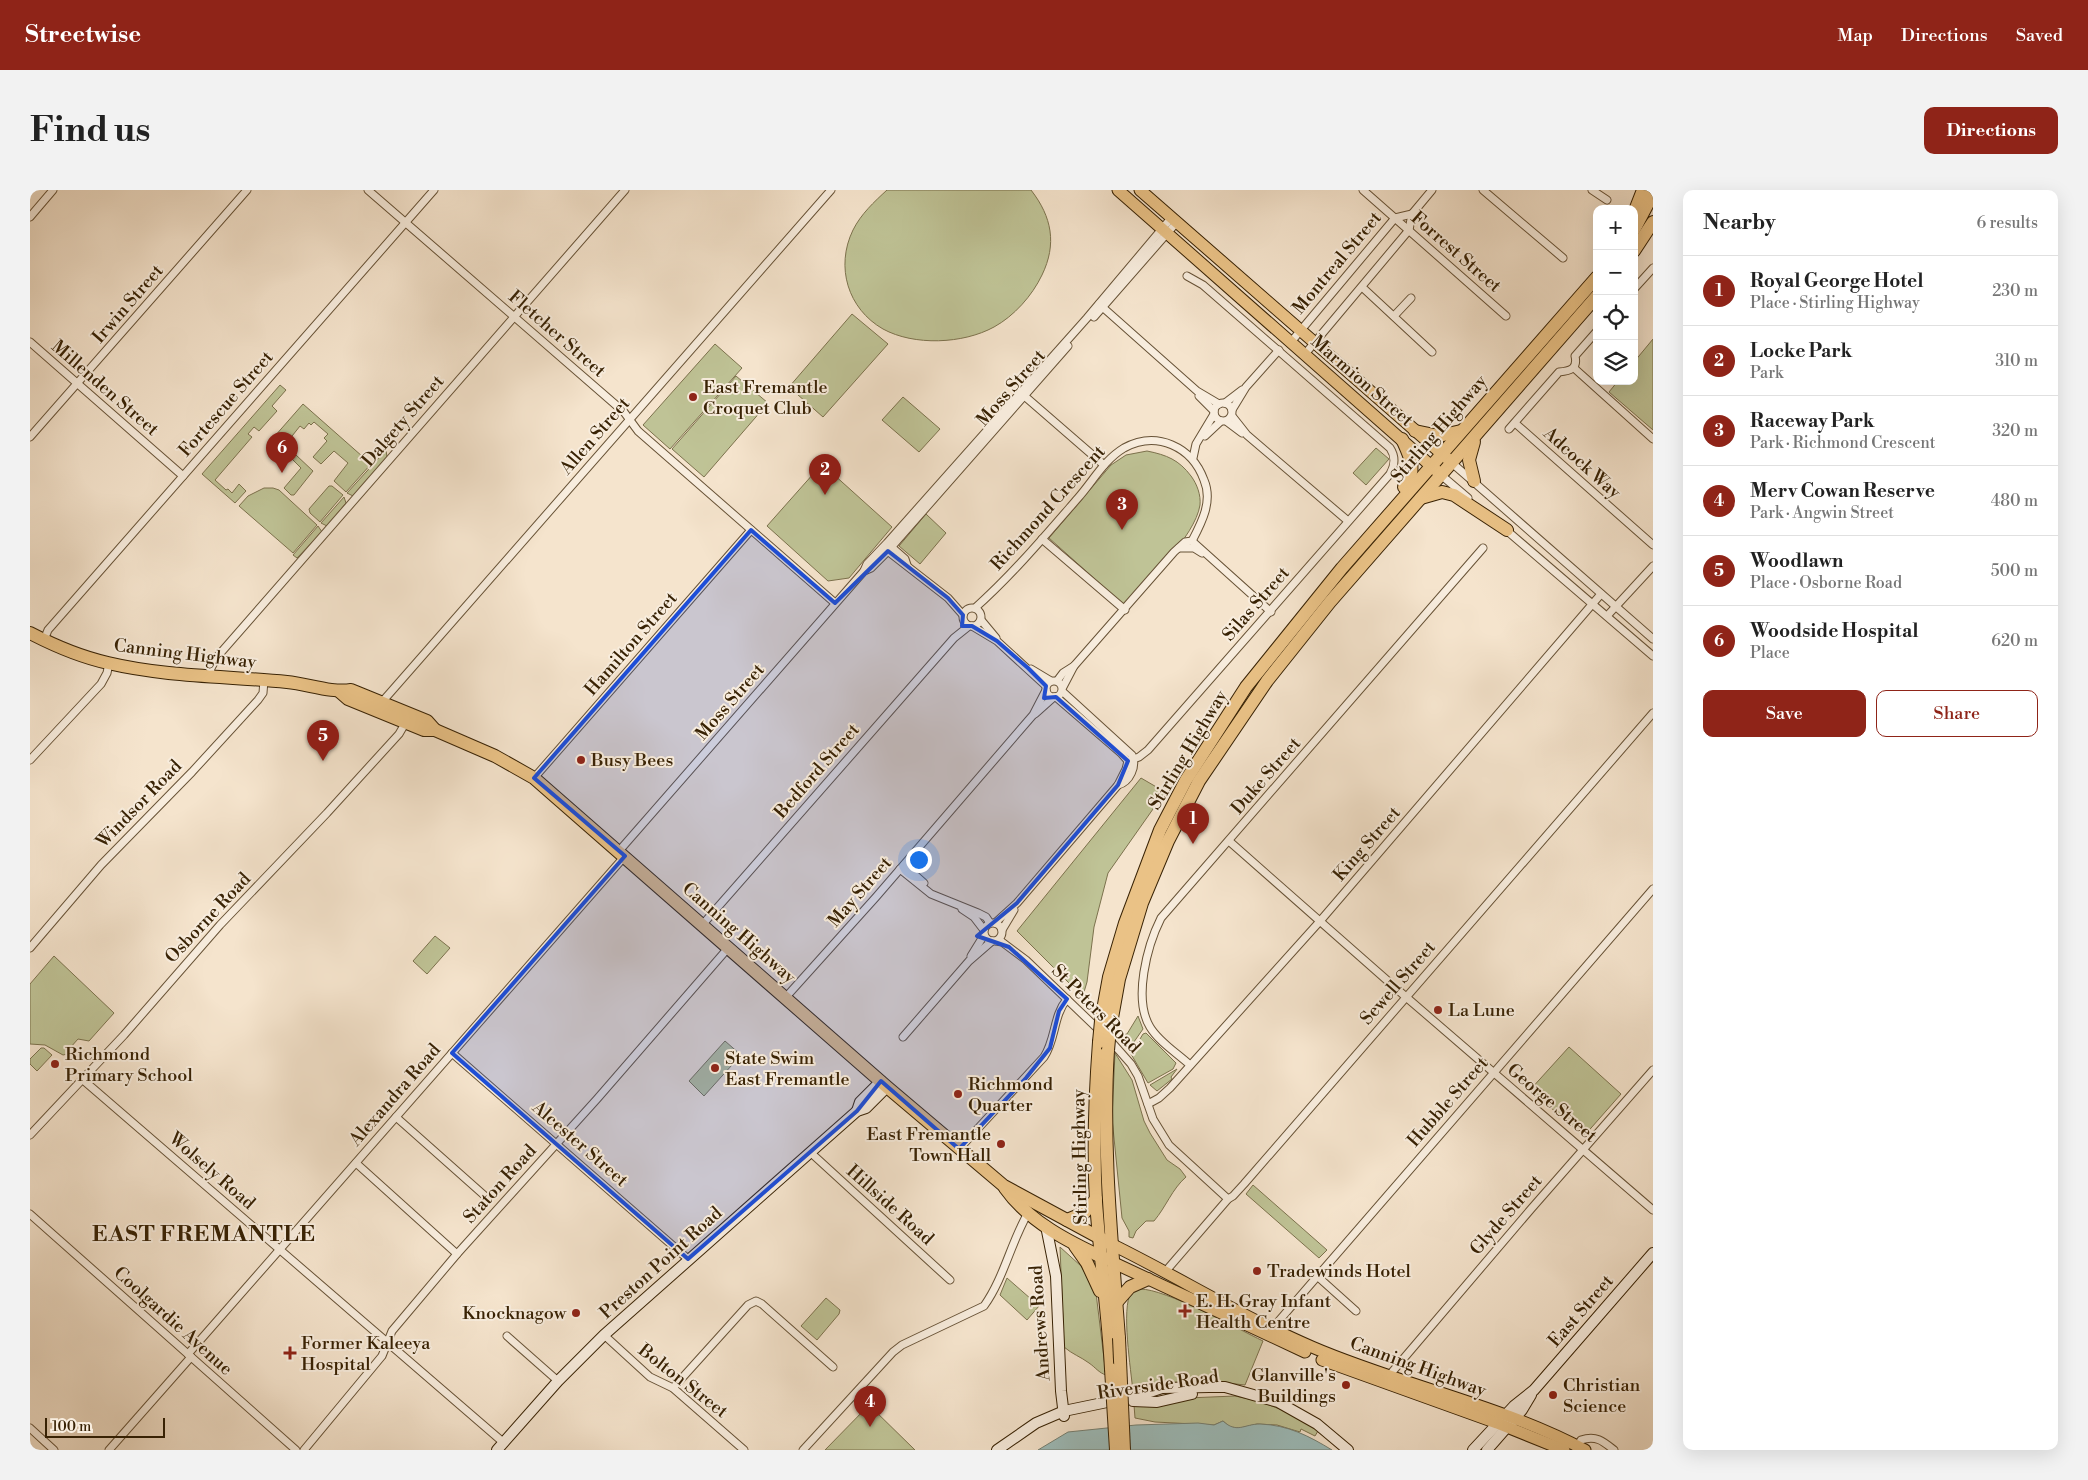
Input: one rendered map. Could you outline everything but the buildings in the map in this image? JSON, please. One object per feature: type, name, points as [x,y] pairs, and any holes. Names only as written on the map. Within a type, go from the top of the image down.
[{"type":"highway","points":[[1637,205],[1643,190]]},
{"type":"highway","points":[[1638,222],[1653,194]]},
{"type":"highway","points":[[1635,250],[1653,222]]},
{"type":"highway","points":[[1585,288],[1593,277]]},
{"type":"highway","name":"Stirling Highway","points":[[1112,1304],[1101,1257],[1099,1237],[1096,1199],[1095,1107],[1104,1046],[1110,977],[1125,923],[1160,830],[1186,780],[1246,687],[1342,568],[1593,281]]},
{"type":"highway","name":"Stirling Highway","points":[[1106,1025],[1142,903],[1168,841],[1199,781],[1267,681],[1330,602],[1593,301]]},
{"type":"highway","points":[[1415,430],[1439,436],[1462,431]]},
{"type":"highway","points":[[1474,481],[1469,454],[1480,431]]},
{"type":"highway","points":[[1342,568],[1348,554],[1411,478],[1413,467],[1411,458],[1402,440]]},
{"type":"highway","points":[[1421,498],[1442,492],[1454,495],[1507,530]]},
{"type":"highway","name":"Canning Highway","points":[[30,633],[71,652],[109,663],[171,672],[320,687],[340,692],[351,690],[427,721],[435,730]]},
{"type":"highway","name":"Canning Highway","points":[[340,692],[348,699],[424,730],[435,730],[495,756],[534,778],[729,946],[884,1084],[1004,1186],[1113,1245]]},
{"type":"highway","name":"Stirling Highway","points":[[1104,1046],[1114,1263],[1112,1304],[1124,1450]]},
{"type":"highway","name":"Canning Highway","points":[[1004,1186],[1014,1201],[1046,1226],[1071,1242],[1114,1263]]},
{"type":"highway","points":[[1067,1220],[1084,1214],[1096,1199]]},
{"type":"highway","points":[[1071,1242],[1087,1263],[1112,1304],[1130,1287],[1148,1278]]},
{"type":"highway","name":"Stirling Highway","points":[[1114,1339],[1116,1450]]},
{"type":"main road","name":"Marmion Street","points":[[1118,190],[1441,475]]},
{"type":"main road","name":"Marmion Street","points":[[1140,190],[1452,463]]},
{"type":"main road","name":"Canning Highway","points":[[1113,1245],[1324,1360],[1387,1379],[1579,1449]]},
{"type":"main road","name":"Canning Highway","points":[[1114,1263],[1270,1332]]},
{"type":"main road","name":"Canning Highway","points":[[1506,1421],[1564,1450]]},
{"type":"street","points":[[30,217],[54,190]]},
{"type":"street","name":"Irwin Street","points":[[30,436],[247,190]]},
{"type":"street","name":"Fletcher Street","points":[[368,190],[624,412],[638,431],[835,603]]},
{"type":"street","name":"Fortescue Street","points":[[44,640],[48,630],[434,190]]},
{"type":"street","name":"Dalgety Street","points":[[210,676],[216,657],[626,190]]},
{"type":"street","name":"Allen Street","points":[[382,702],[830,190]]},
{"type":"street","name":"Forrest Street","points":[[1363,190],[1506,316]]},
{"type":"street","name":"Montreal Street","points":[[1305,354],[1409,230],[1412,214],[1432,190]]},
{"type":"street","points":[[1483,190],[1563,258]]},
{"type":"street","points":[[1592,190],[1607,200]]},
{"type":"street","name":"Montreal Street","points":[[1292,342],[1300,330],[1395,218],[1412,214]]},
{"type":"street","name":"Moss Street","points":[[622,854],[835,603],[864,571],[872,568],[887,547],[1175,219]]},
{"type":"street","points":[[1638,285],[1653,268]]},
{"type":"street","points":[[1187,276],[1203,285],[1279,350],[1246,387],[1222,404],[1214,413],[1198,442],[1188,454]]},
{"type":"street","points":[[1362,287],[1432,352]]},
{"type":"street","points":[[1394,316],[1411,298]]},
{"type":"street","points":[[1101,305],[1197,391],[1214,413],[1223,421],[1247,435],[1348,520]]},
{"type":"street","points":[[1509,429],[1559,372],[1570,371],[1574,368],[1575,356],[1593,336]]},
{"type":"street","name":"Millenden Street","points":[[30,342],[183,476]]},
{"type":"street","name":"Silas Street","points":[[984,932],[1017,903],[1118,785],[1131,760],[1148,750],[1390,474],[1394,463],[1394,454],[1390,448],[1279,350]]},
{"type":"street","points":[[1574,368],[1653,439]]},
{"type":"street","points":[[1188,454],[1198,442],[1232,413],[1246,387]]},
{"type":"street","points":[[1197,391],[1222,404],[1232,413],[1247,435]]},
{"type":"street","points":[[1022,394],[1104,464]]},
{"type":"street","name":"Adcock Way","points":[[1515,423],[1653,545]]},
{"type":"street","name":"Richmond Crescent","points":[[976,612],[1091,483],[1104,464],[1124,448],[1153,441],[1165,442],[1188,454]]},
{"type":"street","points":[[1188,454],[1205,480],[1207,499],[1204,517],[1193,544]]},
{"type":"street","name":"Marmion Street","points":[[1452,463],[1653,639]]},
{"type":"street","name":"Marmion Street","points":[[1441,475],[1653,656]]},
{"type":"street","name":"Hamilton Street","points":[[534,778],[751,530]]},
{"type":"street","points":[[1042,539],[1125,610]]},
{"type":"street","points":[[1131,760],[1055,697],[1048,694],[1050,684],[1074,666],[1185,542],[1193,544],[1213,559],[1270,612]]},
{"type":"street","points":[[887,547],[905,559],[907,565],[948,598],[976,612],[997,641]]},
{"type":"street","name":"Duke Street","points":[[1190,1065],[1155,1033],[1146,1019],[1143,999],[1147,959],[1153,933],[1161,918],[1483,548]]},
{"type":"street","points":[[1607,616],[1653,566]]},
{"type":"street","name":"King Street","points":[[1148,1104],[1159,1098],[1321,920],[1601,594]]},
{"type":"street","points":[[948,598],[971,626],[997,641],[1050,684],[1063,689],[1099,727],[1126,749],[1131,760]]},
{"type":"street","name":"Bedford Street","points":[[703,924],[954,638],[971,626],[978,624],[976,612],[966,610],[954,638]]},
{"type":"street","points":[[30,760],[101,684],[107,673],[109,663]]},
{"type":"street","points":[[1063,689],[1074,666]]},
{"type":"street","name":"Windsor Road","points":[[30,948],[101,865],[192,772],[258,700],[263,692],[264,680]]},
{"type":"street","name":"May Street","points":[[1033,715],[1050,684]]},
{"type":"street","name":"May Street","points":[[786,997],[902,867],[1033,715],[1063,689]]},
{"type":"street","name":"Sewell Street","points":[[1165,1272],[1244,1184],[1653,713]]},
{"type":"street","name":"Osborne Road","points":[[30,1134],[124,1035],[219,926],[334,806],[399,734],[406,722]]},
{"type":"street","name":"George Street","points":[[1229,841],[1493,1073],[1653,1210]]},
{"type":"street","name":"Alexandra Road","points":[[109,1450],[622,854]]},
{"type":"street","points":[[902,867],[926,890],[961,907],[974,917],[984,932],[969,961]]},
{"type":"street","name":"Hubble Street","points":[[1270,1332],[1653,889]]},
{"type":"street","name":"Silas Street","points":[[994,941],[1002,932],[1017,903]]},
{"type":"street","points":[[961,907],[964,906],[986,917],[992,923]]},
{"type":"street","name":"St Peters Road","points":[[992,923],[1026,960],[1122,1051],[1138,1076],[1159,1130],[1170,1145],[1230,1198]]},
{"type":"street","name":"St Peters Road","points":[[984,932],[994,941],[1002,942],[1026,960]]},
{"type":"street","points":[[903,1037],[969,961],[994,941]]},
{"type":"street","name":"Staton Road","points":[[304,1450],[382,1356],[392,1332],[458,1254],[729,946]]},
{"type":"street","points":[[959,1149],[1044,1057],[1050,1048],[1059,1011],[1067,999]]},
{"type":"street","name":"Alcester Street","points":[[452,1053],[688,1259]]},
{"type":"street","name":"Glyde Street","points":[[1387,1379],[1653,1070]]},
{"type":"street","name":"Wolsely Road","points":[[82,1079],[388,1343],[500,1446]]},
{"type":"street","name":"Preston Point Road","points":[[500,1446],[558,1381],[604,1334],[857,1111],[860,1102],[884,1084]]},
{"type":"street","points":[[396,1117],[484,1196]]},
{"type":"street","name":"Hillside Road","points":[[810,1152],[950,1280]]},
{"type":"street","points":[[356,1163],[458,1254]]},
{"type":"street","points":[[803,1450],[893,1352],[902,1345],[984,1306],[992,1293],[1020,1226],[1028,1213]]},
{"type":"street","name":"Coolgardie Avenue","points":[[30,1214],[296,1450]]},
{"type":"street","name":"Andrews Road","points":[[1046,1226],[1056,1276],[1061,1391],[1064,1414]]},
{"type":"street","name":"East Street","points":[[1474,1450],[1506,1421],[1653,1253]]},
{"type":"street","points":[[1317,1276],[1356,1311]]},
{"type":"street","points":[[673,1388],[748,1305],[753,1302],[762,1304],[833,1367]]},
{"type":"street","name":"Bolton Street","points":[[604,1334],[650,1377],[673,1388],[744,1450]]},
{"type":"street","points":[[507,1336],[558,1381]]},
{"type":"street","name":"Riverside Road","points":[[997,1450],[1036,1423],[1064,1414],[1132,1401],[1157,1402],[1186,1394],[1235,1390],[1265,1397],[1293,1409],[1317,1424],[1348,1450]]},
{"type":"street","name":"Riverside Road","points":[[1004,1450],[1027,1434],[1064,1414]]},
{"type":"street","name":"East Street","points":[[1487,1450],[1506,1421]]},
{"type":"street","points":[[30,1428],[54,1450]]},
{"type":"street","points":[[1579,1449],[1580,1440],[1595,1438],[1602,1440],[1614,1450]]},
{"type":"highlighted area","points":[[751,530],[835,603],[888,551],[948,598],[963,615],[962,626],[972,626],[997,641],[1028,668],[1046,686],[1044,698],[1056,697],[1128,761],[1118,785],[1017,903],[977,936],[1009,947],[1067,999],[1059,1011],[1050,1048],[1026,1078],[959,1149],[881,1081],[857,1111],[688,1259],[452,1053],[625,856],[534,778]]},
{"type":"green space","points":[[887,190],[1031,190],[1044,210],[1048,221],[1051,242],[1047,264],[1042,275],[1022,305],[994,327],[982,333],[953,340],[938,341],[909,338],[883,329],[871,321],[853,299],[845,272],[845,258],[856,224],[868,208]]},
{"type":"green space","points":[[852,314],[888,344],[823,417],[789,387]]},
{"type":"green space","points":[[1653,339],[1653,430],[1609,392],[1615,385],[1638,385],[1638,357]]},
{"type":"green space","name":"East Fremantle Croquet Club","points":[[715,344],[742,368],[670,449],[643,425]]},
{"type":"green space","points":[[736,376],[768,403],[704,477],[672,449]]},
{"type":"green space","points":[[280,385],[286,390],[272,406],[277,411],[259,431],[254,427],[248,434],[252,437],[215,480],[232,493],[239,484],[246,491],[235,503],[202,474]]},
{"type":"green space","points":[[903,397],[940,429],[919,452],[882,420]]},
{"type":"green space","points":[[303,404],[371,464],[346,492],[334,481],[348,463],[334,451],[321,464],[313,457],[327,441],[324,438],[328,434],[314,422],[311,425],[309,423],[304,429],[300,426],[277,455],[267,445]]},
{"type":"green space","points":[[1376,448],[1389,459],[1366,485],[1353,473]]},
{"type":"green space","points":[[386,450],[387,457],[353,496],[347,493]]},
{"type":"green space","points":[[1147,451],[1172,459],[1186,470],[1197,486],[1200,505],[1196,518],[1180,544],[1125,606],[1049,538],[1111,465],[1126,455]]},
{"type":"green space","points":[[296,455],[313,471],[294,495],[291,495],[284,488],[301,468],[292,459]]},
{"type":"green space","points":[[822,464],[892,527],[849,578],[828,581],[767,526]]},
{"type":"green space","points":[[329,486],[332,486],[343,495],[320,522],[310,513],[309,509]]},
{"type":"green space","points":[[264,488],[279,490],[317,525],[293,553],[239,506],[248,496]]},
{"type":"green space","points":[[344,497],[346,503],[327,526],[321,523]]},
{"type":"green space","points":[[926,514],[946,533],[920,564],[899,546]]},
{"type":"green space","points":[[318,526],[322,532],[297,558],[293,555]]},
{"type":"green space","points":[[1141,778],[1165,792],[1108,873],[1094,927],[1084,992],[1073,987],[1017,931]]},
{"type":"green space","points":[[435,936],[450,948],[427,974],[413,961]]},
{"type":"green space","points":[[54,956],[114,1013],[89,1041],[78,1039],[70,1048],[72,1053],[63,1055],[45,1045],[30,1044],[30,984]]},
{"type":"green space","points":[[1138,1016],[1143,1029],[1129,1049],[1117,1036],[1127,1034]]},
{"type":"green space","points":[[1146,1033],[1176,1063],[1173,1069],[1148,1083],[1131,1054],[1143,1034]]},
{"type":"green space","name":"State Swim East Fremantle","points":[[725,1041],[741,1055],[704,1096],[689,1081]]},
{"type":"green space","points":[[1569,1047],[1621,1094],[1584,1136],[1530,1090]]},
{"type":"green space","points":[[41,1048],[44,1048],[52,1055],[37,1071],[30,1064],[30,1059]]},
{"type":"green space","points":[[1115,1053],[1132,1080],[1144,1121],[1150,1133],[1167,1160],[1180,1169],[1186,1177],[1154,1221],[1146,1221],[1136,1231],[1133,1238],[1129,1237],[1129,1231],[1122,1218],[1112,1118]]},
{"type":"green space","points":[[1177,1069],[1171,1077],[1172,1079],[1157,1091],[1150,1085]]},
{"type":"green space","points":[[1253,1185],[1327,1250],[1319,1258],[1246,1194]]},
{"type":"green space","points":[[1060,1247],[1081,1266],[1096,1293],[1106,1375],[1064,1347]]},
{"type":"green space","points":[[1007,1278],[1039,1306],[1027,1320],[1000,1295]]},
{"type":"green space","points":[[1140,1289],[1166,1295],[1183,1302],[1263,1341],[1245,1385],[1218,1382],[1161,1383],[1143,1391],[1133,1392],[1127,1340],[1127,1312],[1131,1293]]},
{"type":"green space","points":[[826,1298],[840,1310],[839,1314],[817,1340],[801,1326]]},
{"type":"green space","points":[[1235,1396],[1258,1401],[1279,1409],[1299,1418],[1318,1431],[1315,1436],[1301,1429],[1300,1432],[1277,1425],[1257,1424],[1240,1428],[1230,1427],[1223,1421],[1214,1425],[1155,1422],[1135,1418],[1134,1405],[1187,1398]]},
{"type":"green space","points":[[869,1405],[915,1450],[825,1450]]},
{"type":"water","points":[[1223,1421],[1237,1428],[1260,1424],[1289,1429],[1332,1450],[1038,1450],[1068,1432],[1136,1425],[1198,1423],[1214,1425]]},
{"type":"place","name":"East Fremantle Croquet Club","points":[[693,397]]},
{"type":"place","name":"Woodside Hospital","points":[[282,473]]},
{"type":"place","name":"Locke Park","points":[[825,495]]},
{"type":"place","name":"Raceway Park","points":[[1122,530]]},
{"type":"place","name":"Busy Bees","points":[[581,760]]},
{"type":"place","name":"Woodlawn","points":[[323,761]]},
{"type":"place","name":"Royal George Hotel","points":[[1193,844]]},
{"type":"place","name":"La Lune","points":[[1438,1010]]},
{"type":"place","name":"Richmond Primary School","points":[[55,1064]]},
{"type":"place","name":"State Swim East Fremantle","points":[[715,1068]]},
{"type":"place","name":"Richmond Quarter","points":[[958,1094]]},
{"type":"place","name":"East Fremantle Town Hall","points":[[1001,1144]]},
{"type":"place","name":"Tradewinds Hotel","points":[[1257,1271]]},
{"type":"place","name":"E. H. Gray Infant Health Centre","points":[[1185,1311]]},
{"type":"place","name":"Knocknagow","points":[[576,1313]]},
{"type":"place","name":"Former Kaleeya Hospital","points":[[290,1353]]},
{"type":"place","name":"Glanville's Buildings","points":[[1346,1385]]},
{"type":"place","name":"Christian Science","points":[[1553,1395]]},
{"type":"place","name":"Merv Cowan Reserve","points":[[870,1427]]},
{"type":"district","name":"EAST FREMANTLE","points":[[204,1234]]}]
